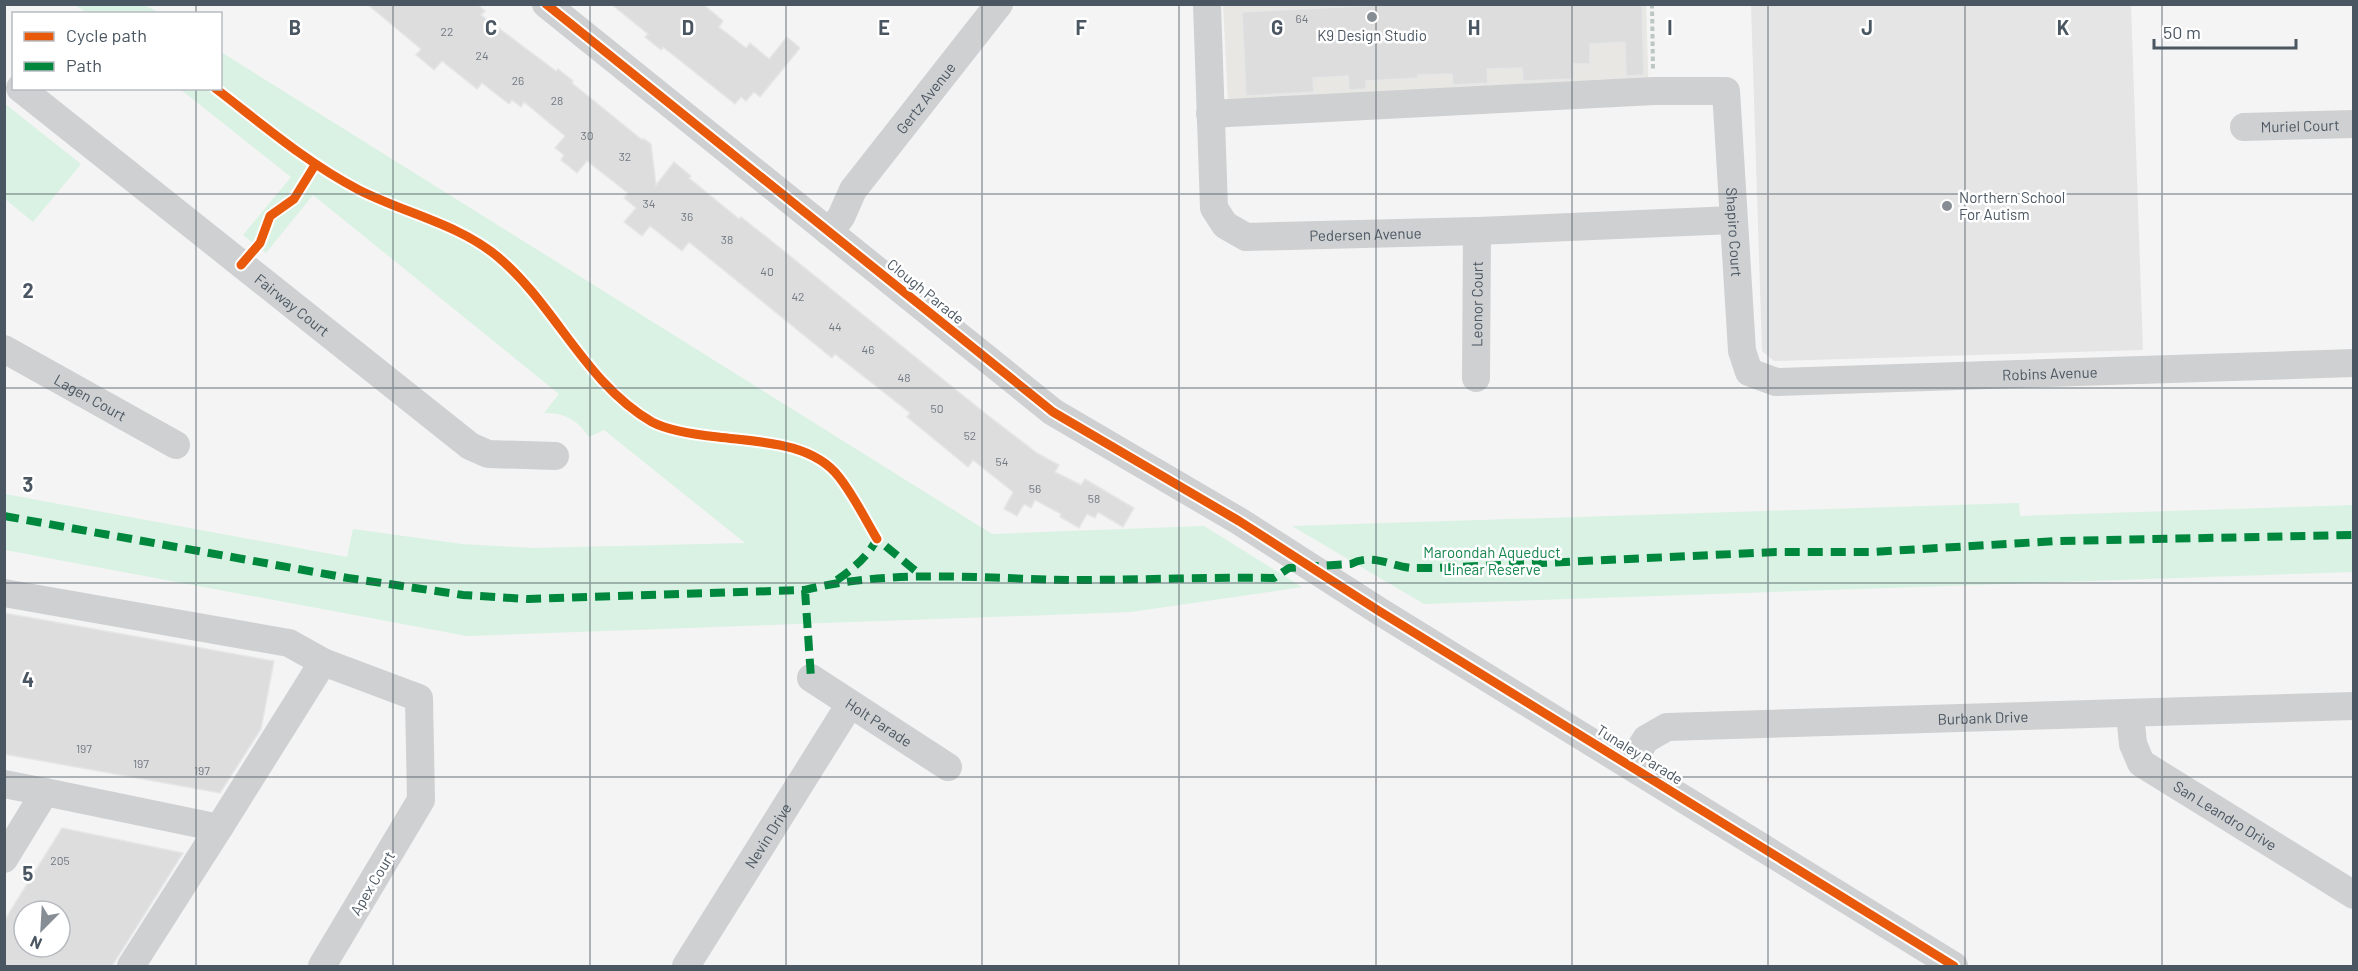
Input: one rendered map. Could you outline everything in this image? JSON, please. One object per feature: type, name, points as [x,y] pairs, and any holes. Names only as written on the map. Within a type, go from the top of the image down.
[{"type":"street","name":"Clough Parade","points":[[546,4],[1053,412],[1228,514],[1311,567]]},
{"type":"street","name":"Gertz Avenue","points":[[823,227],[841,217],[853,190],[999,4]]},
{"type":"street","name":"Pedersen Avenue","points":[[1207,4],[1214,208],[1225,225],[1246,237],[1477,231],[1733,220]]},
{"type":"street","name":"Fairway Court","points":[[23,90],[470,446],[488,454],[555,456]]},
{"type":"street","points":[[1210,114],[1654,91]]},
{"type":"street","name":"Shapiro Court","points":[[1654,91],[1726,91],[1742,351],[1749,372]]},
{"type":"street","name":"Muriel Court","points":[[2244,127],[2354,124]]},
{"type":"street","name":"Leonor Court","points":[[1476,378],[1477,231]]},
{"type":"street","name":"Lagen Court","points":[[4,349],[176,446]]},
{"type":"street","name":"Robins Avenue","points":[[1749,372],[1776,382],[2354,363]]},
{"type":"street","name":"Tunaley Parade","points":[[1311,567],[1954,966]]},
{"type":"street","points":[[4,593],[289,643],[323,662],[131,966]]},
{"type":"street","name":"Apex Court","points":[[322,966],[421,800],[419,698],[323,662]]},
{"type":"street","name":"Holt Parade","points":[[811,678],[948,767]]},
{"type":"street","name":"Nevin Drive","points":[[686,966],[850,704]]},
{"type":"street","name":"Burbank Drive","points":[[1630,765],[1646,739],[1667,727],[2354,706]]},
{"type":"street","name":"San Leandro Drive","points":[[2130,714],[2133,744],[2141,763],[2354,895]]},
{"type":"street","points":[[4,784],[219,828]]},
{"type":"street","points":[[4,858],[45,792]]},
{"type":"path","points":[[1652,4],[1654,91]]},
{"type":"shaded area","points":[[1223,5],[1646,5],[1649,98],[1229,121]]},
{"type":"shaded area","name":"Northern School For Autism","points":[[1751,5],[2131,5],[2143,350],[1774,361],[1762,351]]},
{"type":"green space","points":[[75,5],[145,5],[157,12],[86,12]]},
{"type":"green space","points":[[222,53],[992,534],[1204,526],[1302,587],[1131,612],[467,636],[5,550],[5,494],[347,557],[353,529],[462,544],[533,548],[745,543],[604,430],[589,437],[570,418],[544,413],[559,394],[313,195],[266,253],[243,235],[291,177],[181,90],[222,90]]},
{"type":"green space","points":[[4,103],[81,164],[33,222],[5,199]]},
{"type":"green space","name":"Maroondah Aqueduct Linear Reserve","points":[[2019,503],[2020,516],[2353,505],[2353,572],[1424,604],[1292,526]]},
{"type":"building","points":[[367,4],[477,4],[485,11],[481,15],[556,71],[558,69],[641,139],[651,144],[656,185],[674,162],[691,176],[689,178],[739,219],[741,217],[774,243],[986,414],[1037,453],[1059,465],[1055,472],[1081,485],[1085,479],[1134,508],[1123,527],[1098,512],[1095,518],[1087,514],[1079,528],[1060,517],[1061,514],[1035,500],[1031,508],[1024,504],[1017,516],[1004,509],[1013,492],[973,460],[968,467],[907,417],[910,413],[835,354],[832,358],[689,242],[682,251],[650,226],[642,236],[624,222],[636,208],[624,198],[628,193],[587,161],[577,173],[561,160],[564,155],[555,148],[565,136],[524,102],[521,107],[512,100],[509,104],[482,83],[477,89],[442,61],[434,70],[416,55],[421,49]]},
{"type":"building","points":[[611,4],[703,4],[723,21],[719,27],[746,48],[750,43],[769,59],[787,37],[800,48],[760,97],[754,92],[746,101],[741,97],[735,104],[663,47],[661,50],[645,37],[648,34]]},
{"type":"building","points":[[1402,4],[1642,4],[1644,75],[1626,76],[1625,42],[1590,44],[1590,64],[1573,64],[1574,79],[1523,81],[1522,68],[1487,69],[1488,83],[1453,85],[1452,74],[1418,75],[1418,78],[1366,81],[1366,89],[1349,90],[1348,76],[1313,78],[1314,92],[1246,96],[1242,12]]},
{"type":"building","points":[[4,613],[274,661],[261,729],[220,793],[4,754]]},
{"type":"building","points":[[62,828],[183,853],[112,966],[4,966],[4,921],[12,908],[12,959],[72,959],[72,899],[18,899]]},
{"type":"marked path","points":[[4,516],[348,578],[463,595],[528,599],[805,590],[871,579],[939,576],[1073,580],[1274,578],[1289,568],[1351,564],[1366,560],[1412,568],[1436,568],[1776,552],[1871,552],[2057,541],[2354,535]]},
{"type":"marked path","points":[[837,580],[860,562],[877,539],[923,577]]},
{"type":"marked path","points":[[805,590],[811,678]]},
{"type":"cycle path","points":[[546,4],[1053,412],[1239,521],[1379,611],[1954,966]]},
{"type":"cycle path","points":[[218,90],[321,168],[376,198],[449,227],[498,257],[537,298],[608,387],[652,422],[684,432],[783,446],[799,450],[828,465],[850,492],[877,539]]},
{"type":"cycle path","points":[[241,265],[260,243],[270,216],[294,199],[315,165]]},
{"type":"place","name":"K9 Design Studio","points":[[1372,17]]},
{"type":"place","name":"Northern School For Autism","points":[[1947,206]]}]
